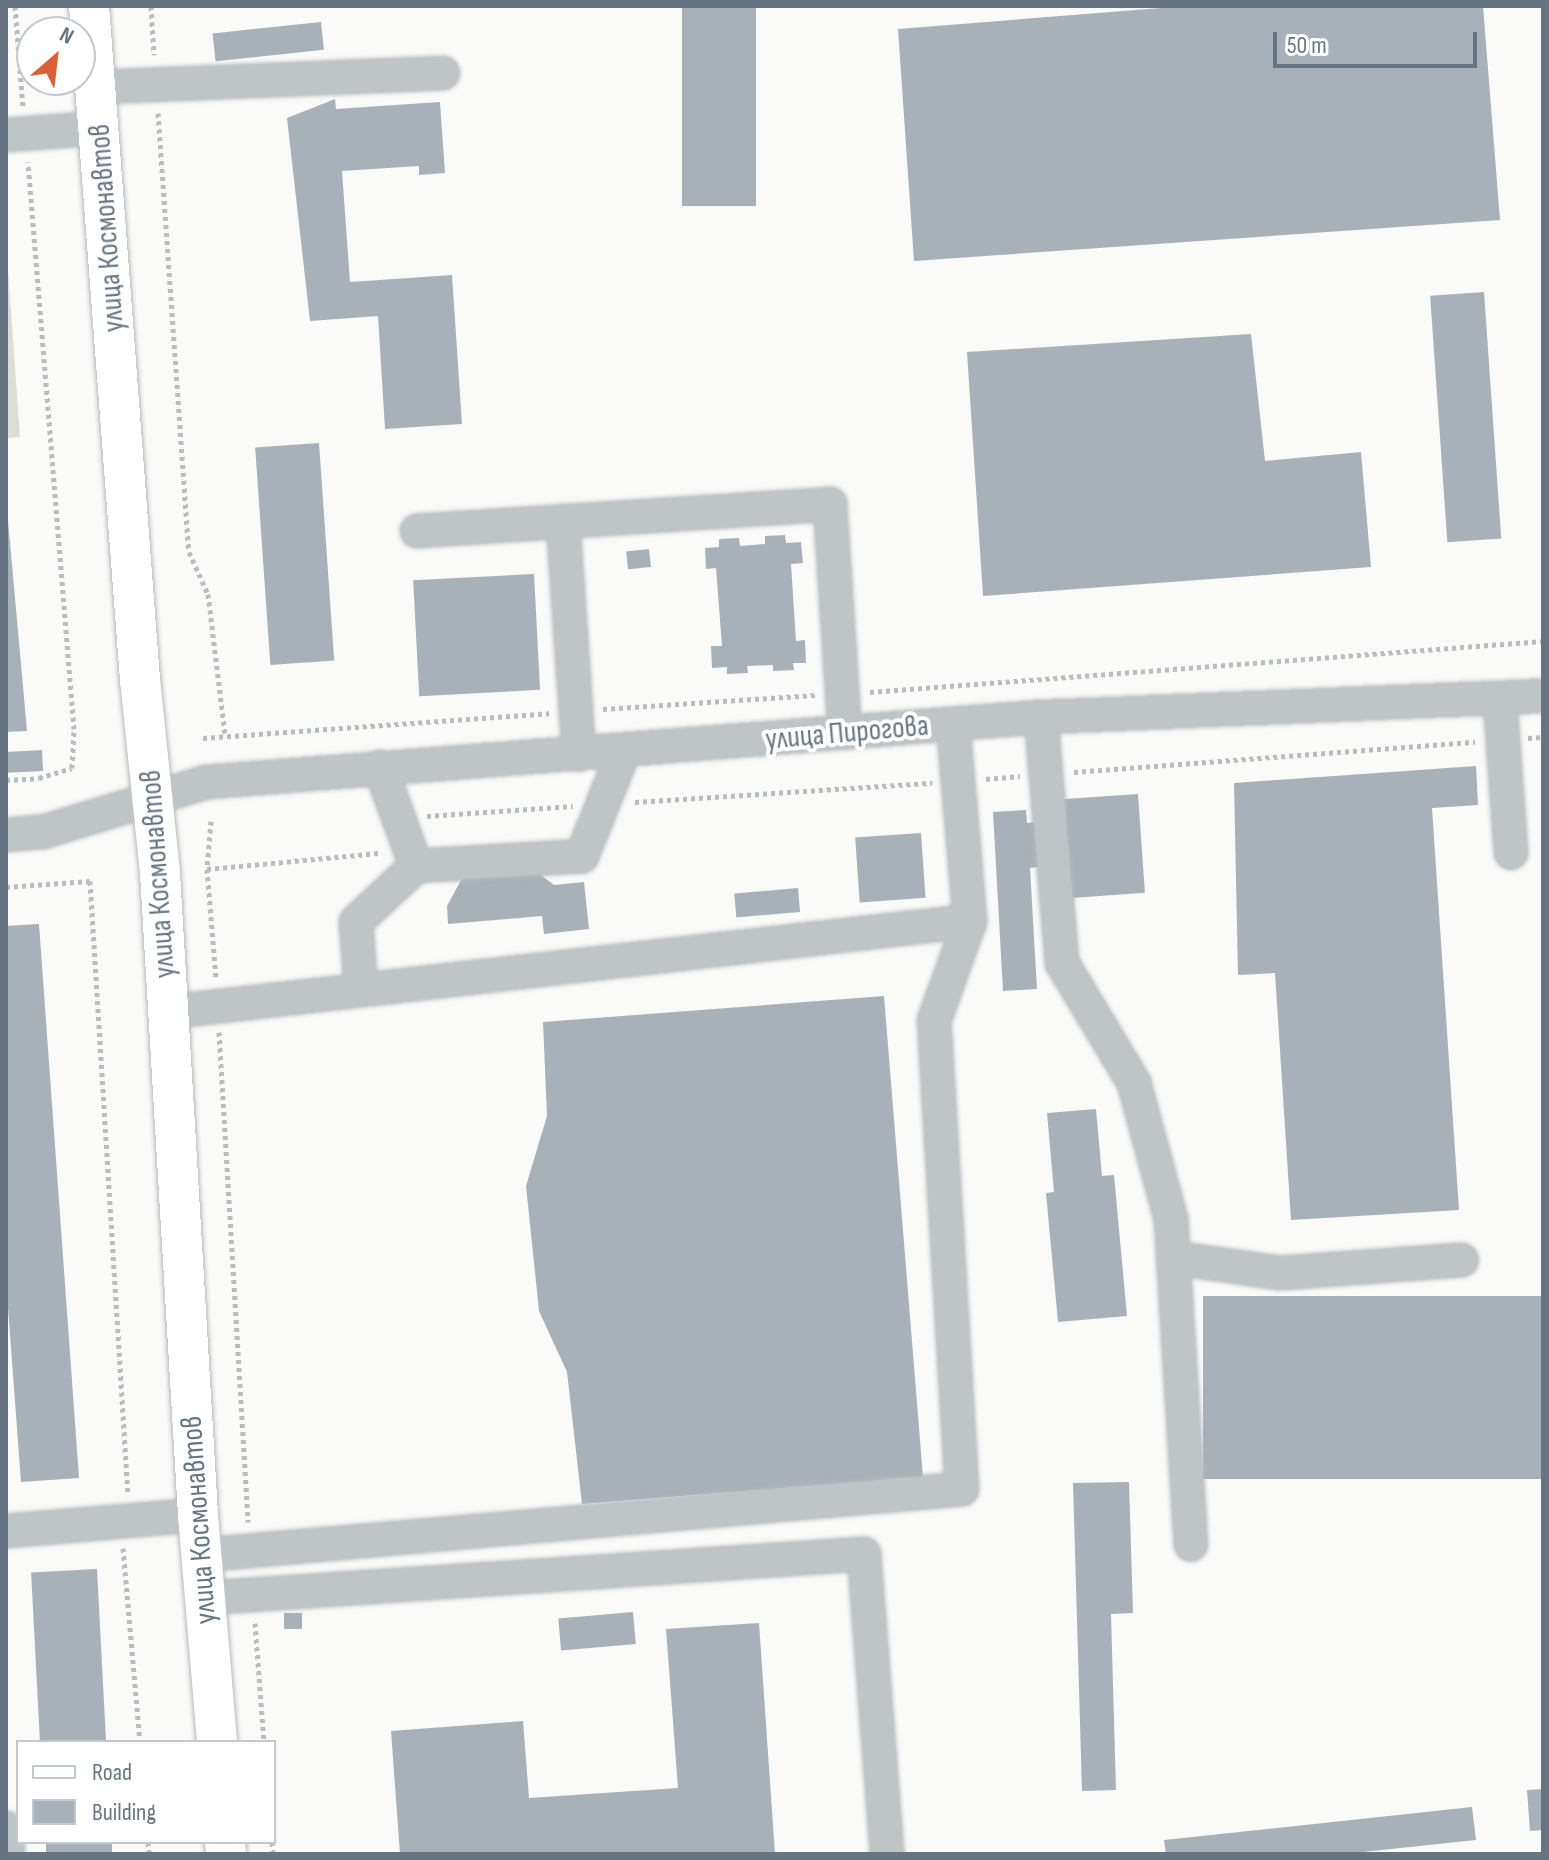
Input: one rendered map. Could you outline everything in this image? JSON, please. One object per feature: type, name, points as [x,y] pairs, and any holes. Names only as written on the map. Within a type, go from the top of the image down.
[{"type":"main road","name":"улица Космонавтов","points":[[96,87],[140,679],[154,799],[198,1515],[217,1740]]},
{"type":"street","points":[[96,87],[443,73]]},
{"type":"street","points":[[16,134],[99,128]]},
{"type":"street","points":[[417,531],[830,504],[845,733]]},
{"type":"street","points":[[563,521],[579,754]]},
{"type":"street","name":"улица Пирогова","points":[[6,835],[43,832],[207,782],[1041,717],[1543,696]]},
{"type":"street","points":[[1500,699],[1511,853]]},
{"type":"street","points":[[1041,717],[1062,963],[1134,1083],[1171,1219],[1191,1544]]},
{"type":"street","points":[[201,1555],[962,1489],[934,1021],[970,921],[953,724]]},
{"type":"street","points":[[361,990],[356,922],[416,866],[582,856],[624,751]]},
{"type":"street","points":[[380,767],[416,866]]},
{"type":"street","points":[[168,1012],[970,921]]},
{"type":"street","points":[[1174,1258],[1281,1273],[1462,1260]]},
{"type":"street","points":[[6,1531],[198,1515]]},
{"type":"street","points":[[204,1598],[864,1554],[887,1854]]},
{"type":"street","points":[[6,1828],[8,1854]]},
{"type":"path","points":[[6,780],[39,778],[72,768],[74,729],[16,134],[15,6]]},
{"type":"path","points":[[151,6],[189,552],[208,594],[225,734]]},
{"type":"path","points":[[914,689],[1543,641]]},
{"type":"path","points":[[207,869],[391,852],[424,816],[958,781],[1543,737]]},
{"type":"path","points":[[211,821],[207,869],[250,1551]]},
{"type":"path","points":[[6,887],[90,881],[130,1520],[123,1540],[140,1740]]},
{"type":"path","points":[[253,1595],[264,1740]]},
{"type":"shaded area","points":[[6,241],[20,437],[6,438]]},
{"type":"building","points":[[682,6],[756,6],[756,206],[682,206]]},
{"type":"building","points":[[1186,6],[1483,6],[1500,220],[914,261],[898,29]]},
{"type":"building","points":[[321,22],[324,50],[216,61],[213,33]]},
{"type":"building","points":[[335,99],[336,109],[440,102],[445,173],[419,175],[419,166],[342,171],[350,282],[452,275],[462,424],[385,429],[378,316],[310,321],[287,118]]},
{"type":"building","points":[[1484,292],[1501,538],[1447,542],[1430,296]]},
{"type":"building","points":[[1251,334],[1265,461],[1361,452],[1371,567],[983,596],[967,352]]},
{"type":"building","points":[[319,443],[334,660],[270,665],[255,447]]},
{"type":"building","points":[[6,498],[27,731],[6,732]]},
{"type":"building","points":[[785,535],[786,543],[801,542],[803,563],[791,564],[796,641],[805,640],[806,663],[793,663],[794,670],[773,671],[773,665],[747,666],[748,673],[727,674],[727,667],[712,668],[711,646],[722,646],[716,568],[706,569],[705,548],[719,547],[719,539],[739,538],[740,546],[765,544],[765,536]]},
{"type":"building","points":[[649,549],[651,567],[628,569],[626,551]]},
{"type":"building","points":[[534,574],[540,690],[419,696],[413,580]]},
{"type":"building","points":[[42,750],[43,771],[7,773],[6,752]]},
{"type":"building","points":[[1476,766],[1478,805],[1432,808],[1459,1210],[1291,1220],[1275,973],[1238,975],[1234,783]]},
{"type":"building","points":[[1138,794],[1145,893],[1068,898],[1061,799]]},
{"type":"building","points":[[1026,810],[1027,823],[1036,822],[1038,867],[1030,868],[1037,989],[1003,991],[993,812]]},
{"type":"building","points":[[921,833],[926,898],[860,902],[855,838]]},
{"type":"building","points":[[516,856],[554,885],[584,882],[589,929],[544,934],[542,916],[448,924],[447,906],[473,858]]},
{"type":"building","points":[[798,888],[800,912],[736,917],[734,894]]},
{"type":"building","points":[[39,924],[79,1478],[21,1482],[6,1281],[6,926]]},
{"type":"building","points":[[884,996],[923,1477],[582,1504],[567,1372],[539,1311],[526,1186],[547,1116],[543,1022]]},
{"type":"building","points":[[1096,1109],[1102,1176],[1114,1175],[1127,1316],[1058,1322],[1046,1193],[1054,1192],[1047,1113]]},
{"type":"building","points":[[1203,1296],[1543,1296],[1543,1479],[1203,1479]]},
{"type":"building","points":[[1129,1482],[1133,1613],[1111,1614],[1116,1790],[1082,1791],[1073,1483]]},
{"type":"building","points":[[97,1569],[106,1740],[40,1740],[31,1572]]},
{"type":"building","points":[[633,1612],[636,1644],[561,1650],[558,1619]]},
{"type":"building","points":[[284,1613],[302,1613],[302,1629],[284,1629]]},
{"type":"building","points":[[759,1623],[775,1854],[400,1854],[391,1731],[523,1721],[529,1798],[678,1788],[666,1629]]},
{"type":"building","points":[[1543,1789],[1543,1830],[1530,1831],[1527,1790]]},
{"type":"building","points":[[1472,1807],[1476,1840],[1344,1854],[1166,1854],[1164,1840]]},
{"type":"building","points":[[46,1844],[112,1844],[112,1854],[46,1854]]}]
